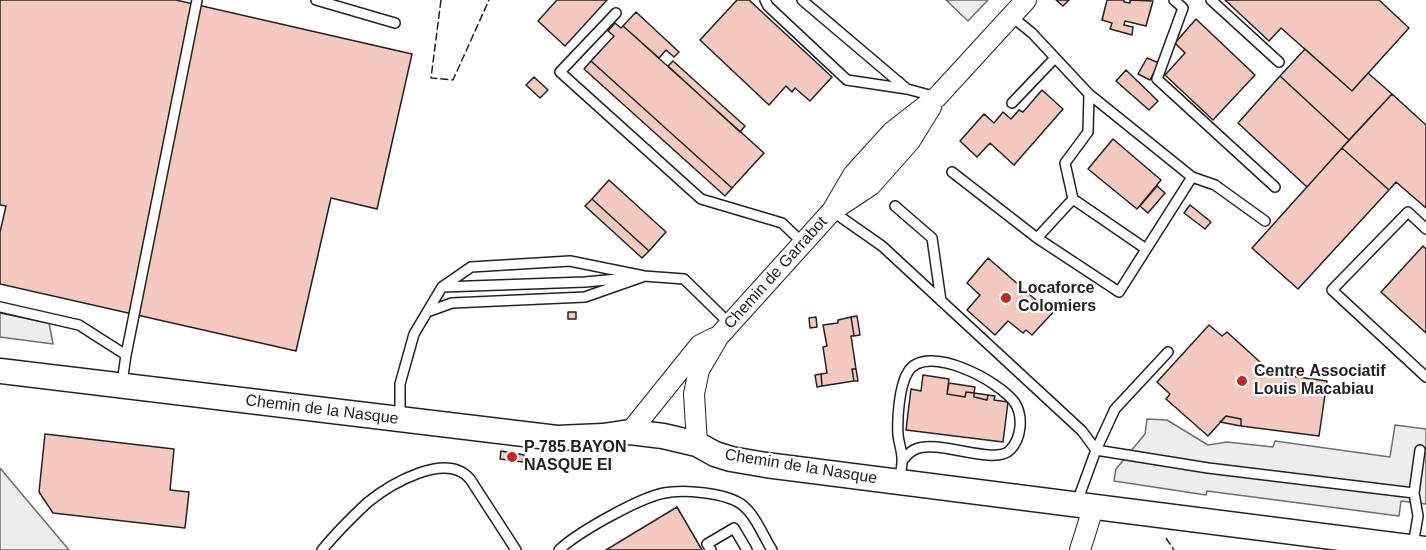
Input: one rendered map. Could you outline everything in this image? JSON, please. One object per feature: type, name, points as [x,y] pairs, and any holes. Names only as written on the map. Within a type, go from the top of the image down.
[{"type":"street","name":"Chemin de Garrabot","points":[[697,444],[694,394],[699,370],[724,330],[832,211],[852,175],[892,132],[937,97],[1026,0]]},
{"type":"street","name":"Chemin de Garrabot","points":[[630,432],[699,345],[724,330]]},
{"type":"street","name":"Chemin de la Nasque","points":[[0,371],[557,438],[630,432],[663,436],[697,444],[715,454],[731,459],[766,465],[900,471],[1084,505],[1419,549]]},
{"type":"street","points":[[1080,550],[1090,518],[1084,505]]},
{"type":"lane","points":[[122,386],[126,355],[196,0]]},
{"type":"lane","points":[[316,0],[395,23]]},
{"type":"lane","points":[[765,0],[768,6],[847,80],[907,89],[937,97]]},
{"type":"lane","points":[[802,0],[907,89]]},
{"type":"lane","points":[[1174,0],[1183,8],[1157,79],[1275,187]]},
{"type":"lane","points":[[1211,0],[1279,62]]},
{"type":"lane","points":[[616,13],[560,72],[701,198],[782,223],[803,243]]},
{"type":"lane","points":[[1011,16],[1032,33],[1089,94],[1192,177],[1215,185],[1265,222]]},
{"type":"lane","points":[[1012,103],[1055,58]]},
{"type":"lane","points":[[1089,94],[1088,132],[1065,163],[1073,199],[1146,249]]},
{"type":"lane","points":[[952,172],[1037,237],[1119,292],[1192,177]]},
{"type":"lane","points":[[1037,237],[1073,199]]},
{"type":"lane","points":[[895,206],[932,238],[941,301]]},
{"type":"lane","points":[[832,211],[882,246],[1082,431],[1096,450],[1208,468],[1414,493]]},
{"type":"lane","points":[[1426,229],[1408,212],[1332,290],[1426,377]]},
{"type":"lane","points":[[400,419],[400,384],[414,334],[442,287],[471,267],[570,261],[644,276],[684,279],[724,330]]},
{"type":"lane","points":[[442,287],[585,282],[644,276]]},
{"type":"lane","points":[[427,312],[452,303],[585,297],[644,276]]},
{"type":"lane","points":[[0,308],[79,325],[126,355]]},
{"type":"lane","points":[[1084,505],[1096,450],[1115,409],[1168,352]]},
{"type":"lane","points":[[941,361],[962,368],[1006,393],[1014,401],[1021,423],[1011,450],[1003,454],[988,454],[929,447],[917,448],[900,471],[898,422],[906,374],[914,364],[941,361]]},
{"type":"lane","points":[[1419,549],[1418,516],[1414,493],[1420,450]]},
{"type":"lane","points":[[322,550],[369,502],[416,475],[452,467],[462,471],[470,479],[516,550]]},
{"type":"lane","points":[[559,550],[584,531],[649,497],[680,491],[721,497],[743,505],[772,550]]},
{"type":"lane","points":[[711,550],[707,544],[734,528],[747,550]]},
{"type":"shaded area","points":[[946,0],[988,0],[968,21]]},
{"type":"shaded area","points":[[0,313],[49,323],[53,344],[0,337]]},
{"type":"shaded area","points":[[1147,419],[1167,420],[1208,445],[1227,442],[1273,447],[1275,441],[1390,457],[1395,425],[1426,429],[1426,504],[1401,501],[1399,516],[1207,491],[1206,495],[1114,481],[1116,469],[1145,434]]},
{"type":"shaded area","points":[[0,468],[69,550],[0,550]]},
{"type":"building","points":[[0,0],[176,0],[412,54],[377,209],[331,198],[296,351],[0,284],[0,232],[6,206],[0,205]]},
{"type":"building","points":[[557,0],[607,0],[565,46],[538,21]]},
{"type":"building","points":[[737,0],[749,0],[832,77],[810,101],[795,88],[792,92],[786,86],[769,105],[700,40]]},
{"type":"building","points":[[1056,0],[1069,0],[1063,6]]},
{"type":"building","points":[[1107,0],[1124,0],[1130,3],[1130,0],[1153,1],[1146,26],[1125,21],[1124,25],[1133,27],[1132,35],[1110,29],[1112,23],[1102,20]]},
{"type":"building","points":[[1225,0],[1379,0],[1409,28],[1352,91],[1281,28],[1269,41]]},
{"type":"building","points":[[636,12],[679,52],[674,57],[666,50],[659,58],[623,26]]},
{"type":"building","points":[[1196,19],[1255,75],[1213,120],[1165,75],[1185,53],[1175,43]]},
{"type":"building","points":[[615,23],[621,28],[623,26],[764,153],[732,188],[591,61],[614,36],[608,31]]},
{"type":"building","points":[[1305,49],[1352,91],[1368,73],[1392,94],[1349,140],[1280,76]]},
{"type":"building","points":[[1147,58],[1159,63],[1150,80],[1138,74]]},
{"type":"building","points":[[591,61],[732,188],[725,196],[584,69]]},
{"type":"building","points":[[673,61],[745,126],[740,132],[668,66]]},
{"type":"building","points":[[1126,70],[1158,101],[1149,110],[1116,81]]},
{"type":"building","points":[[1280,76],[1349,140],[1307,187],[1238,123]]},
{"type":"building","points":[[534,77],[548,90],[540,98],[526,85]]},
{"type":"building","points":[[1042,90],[1063,109],[1014,165],[990,143],[977,157],[960,141],[984,114],[994,123],[1003,112],[1011,119],[1019,110],[1023,112]]},
{"type":"building","points":[[1392,94],[1426,125],[1426,208],[1396,182],[1389,190],[1342,148]]},
{"type":"building","points":[[1113,139],[1161,180],[1137,209],[1088,169]]},
{"type":"building","points":[[1342,148],[1389,190],[1298,289],[1252,248]]},
{"type":"building","points":[[609,180],[666,232],[649,251],[592,199]]},
{"type":"building","points":[[1157,186],[1165,193],[1148,213],[1140,206]]},
{"type":"building","points":[[592,199],[649,251],[642,258],[585,206]]},
{"type":"building","points":[[1190,205],[1211,222],[1205,229],[1184,213]]},
{"type":"building","points":[[1423,246],[1426,249],[1426,333],[1381,292]]},
{"type":"building","name":"Locaforce Colomiers","points":[[988,258],[1045,308],[1052,301],[1058,307],[1032,335],[1026,330],[1023,333],[1008,321],[995,335],[967,310],[980,295],[967,283]]},
{"type":"building","points":[[568,312],[576,312],[576,319],[568,319]]},
{"type":"building","points":[[857,316],[860,335],[854,336],[851,317]]},
{"type":"building","points":[[816,317],[817,327],[810,328],[809,318]]},
{"type":"building","points":[[851,317],[854,336],[851,336],[856,369],[852,369],[854,381],[822,386],[821,374],[827,373],[823,347],[827,346],[823,325],[838,323],[838,320]]},
{"type":"building","name":"Centre Associatif Louis Macabiau","points":[[1209,325],[1222,336],[1227,332],[1260,362],[1256,367],[1262,372],[1327,381],[1319,436],[1241,426],[1241,419],[1226,416],[1208,436],[1166,399],[1170,394],[1157,382]]},
{"type":"building","points":[[852,369],[856,369],[858,381],[854,381]]},
{"type":"building","points":[[821,374],[822,386],[817,387],[815,375]]},
{"type":"building","points":[[923,375],[949,379],[947,394],[965,397],[966,392],[974,393],[974,397],[987,400],[988,395],[995,396],[994,400],[1008,402],[1003,442],[906,430],[911,389],[921,391]]},
{"type":"building","points":[[949,383],[975,387],[974,393],[966,392],[965,397],[947,394]]},
{"type":"building","points":[[974,393],[988,395],[987,400],[974,397]]},
{"type":"building","points":[[1226,416],[1241,419],[1241,426],[1220,422]]},
{"type":"building","points":[[45,434],[174,449],[170,490],[189,492],[185,528],[53,513],[39,492]]},
{"type":"building","name":"P 785 BAYON NASQUE EI","points":[[501,451],[524,455],[523,462],[500,459]]},
{"type":"building","points":[[677,507],[702,550],[606,550]]},
{"type":"fence","points":[[441,0],[431,78],[453,80],[489,0]]},
{"type":"fence","points":[[1166,538],[1174,550]]},
{"type":"place","name":"Locaforce Colomiers","points":[[1006,298]]},
{"type":"place","name":"Centre Associatif Louis Macabiau","points":[[1242,381]]},
{"type":"place","name":"P 785 BAYON NASQUE EI","points":[[512,457]]}]
